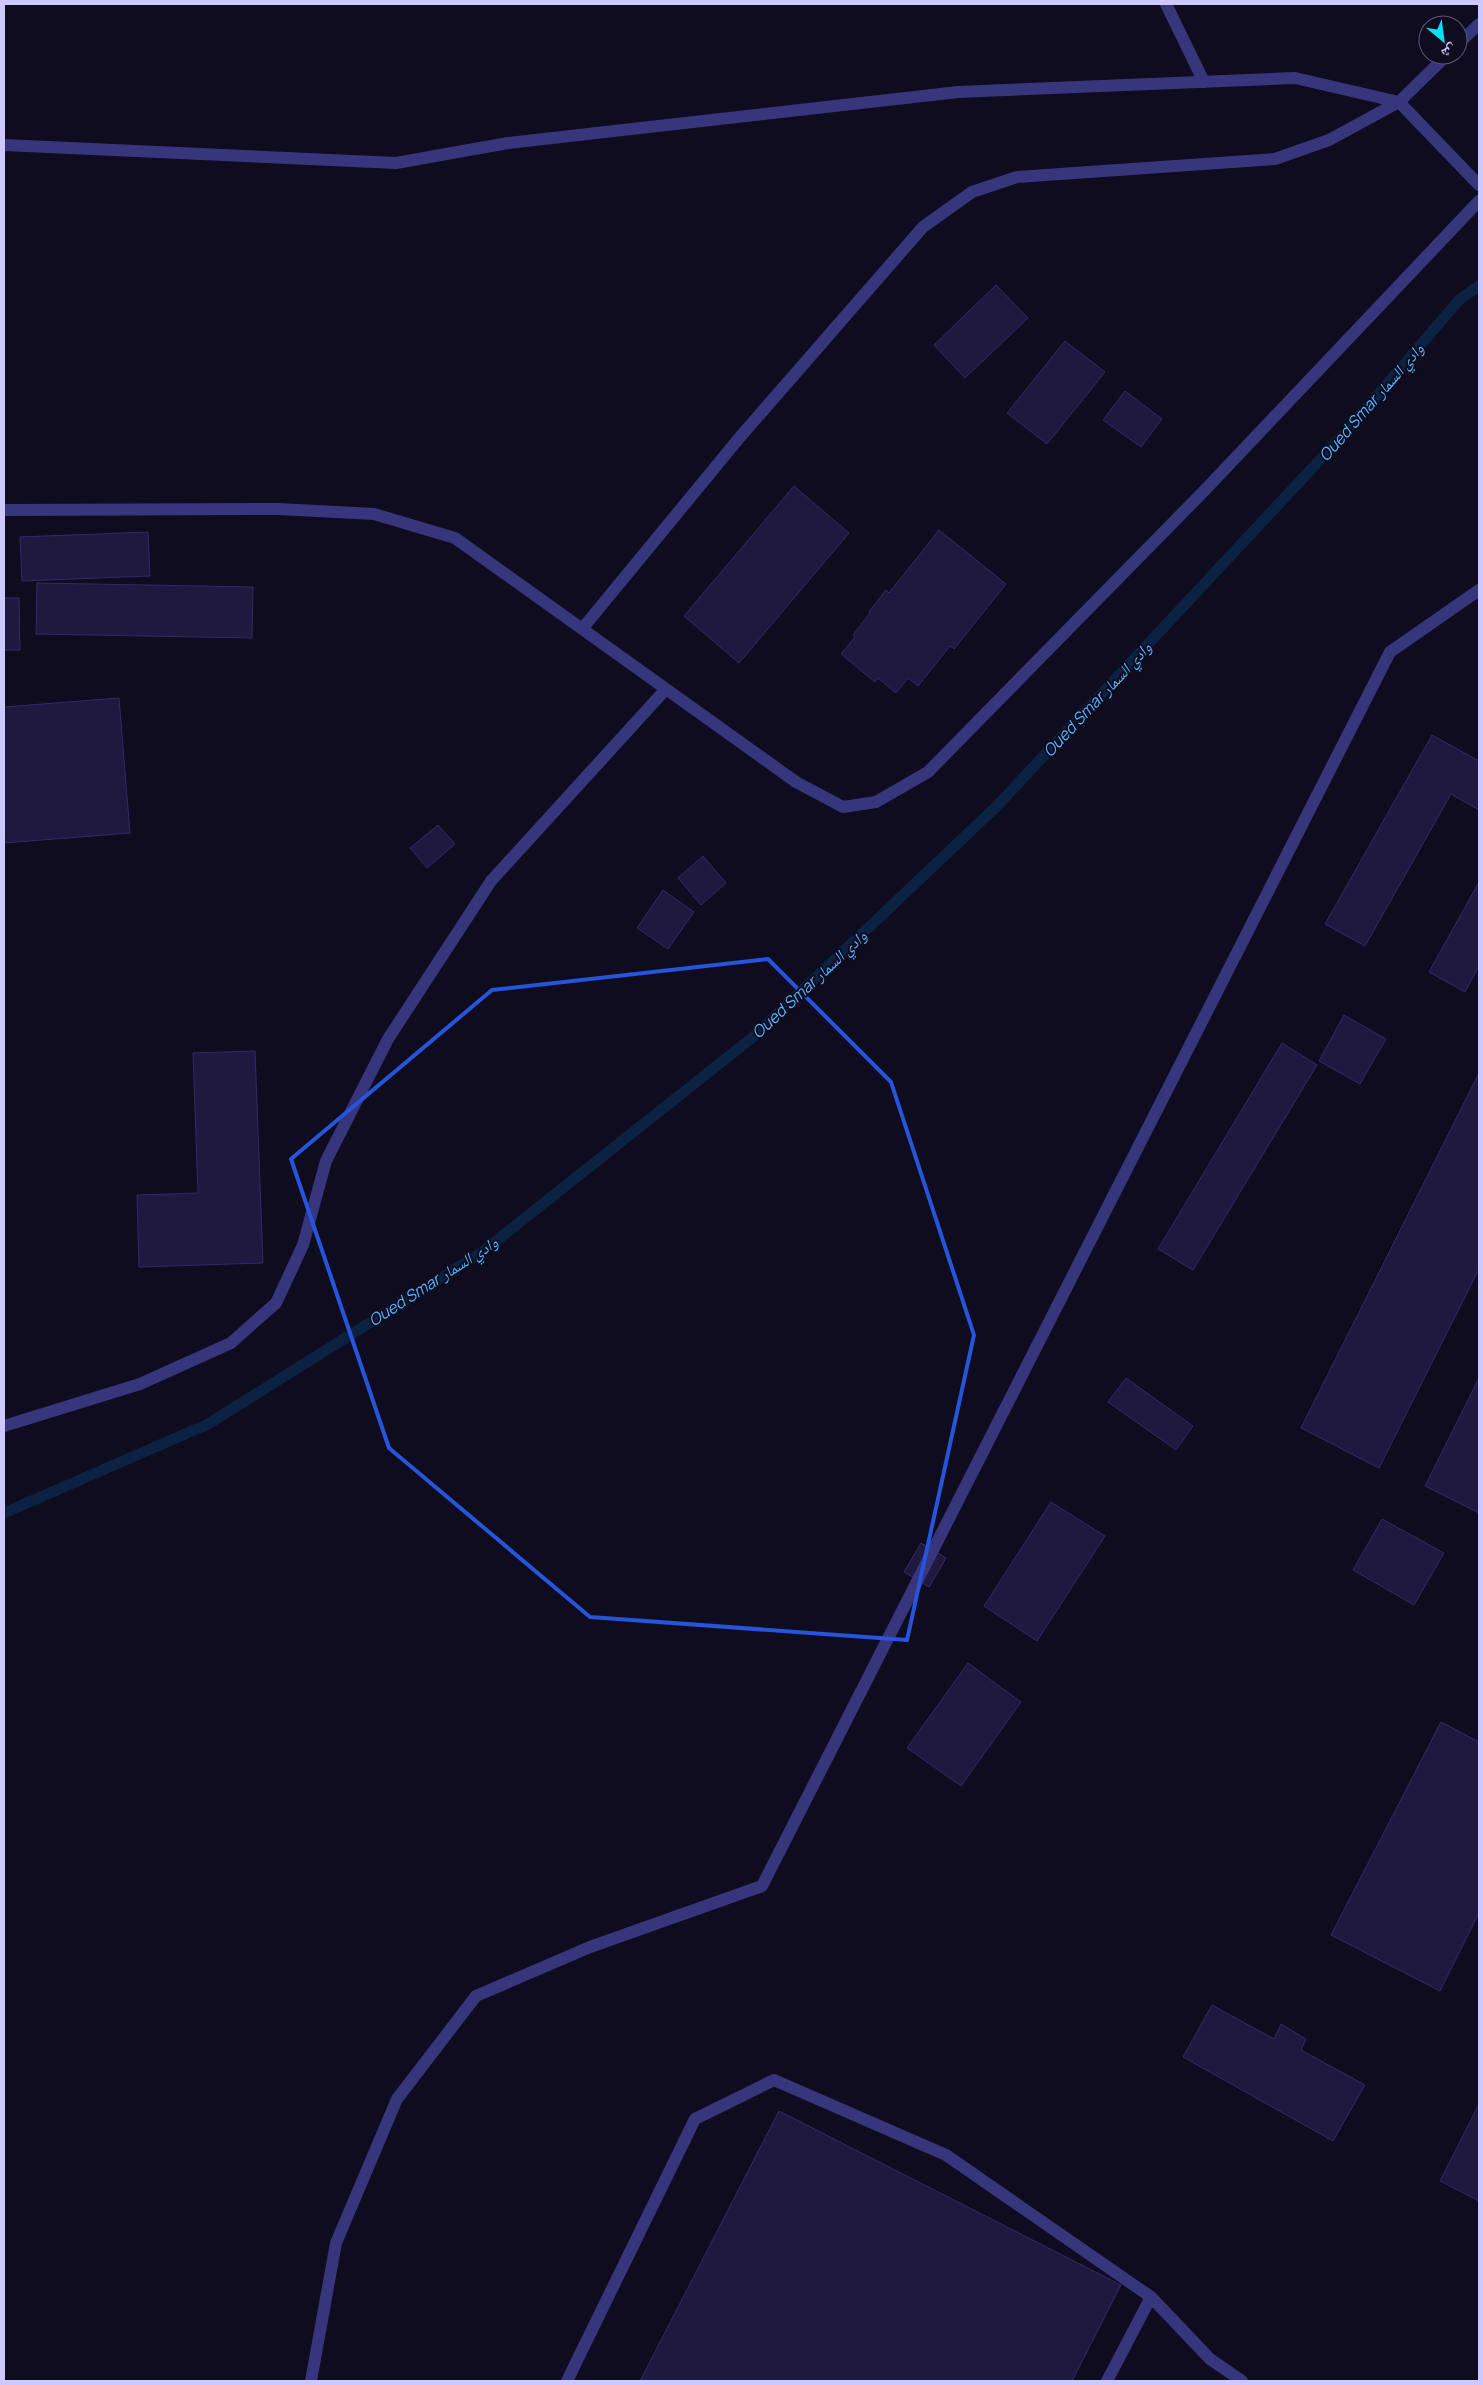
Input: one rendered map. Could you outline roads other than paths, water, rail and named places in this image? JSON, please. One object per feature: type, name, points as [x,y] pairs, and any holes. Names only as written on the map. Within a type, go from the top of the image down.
[{"type":"lane","points":[[1166,4],[1204,82]]},
{"type":"lane","points":[[1468,34],[1479,24]]},
{"type":"lane","points":[[582,629],[740,437],[923,227],[972,192],[1016,176],[1275,158],[1329,140],[1399,102],[1437,65]]},
{"type":"lane","points":[[4,145],[396,162],[508,143],[958,92],[1295,78],[1399,102],[1479,185]]},
{"type":"lane","points":[[4,510],[279,509],[374,514],[455,538],[796,782],[843,807],[876,802],[928,772],[1196,499],[1479,201]]},
{"type":"lane","points":[[311,2381],[336,2243],[397,2099],[476,1996],[590,1947],[762,1886],[1390,652],[1479,590]]},
{"type":"lane","points":[[4,1426],[149,1380],[231,1344],[276,1303],[303,1244],[326,1161],[388,1039],[491,881],[666,689]]},
{"type":"lane","points":[[567,2381],[695,2119],[774,2080],[946,2155],[1151,2297],[1210,2359],[1242,2381]]},
{"type":"lane","points":[[1107,2381],[1151,2297]]},
{"type":"waterway","name":"Oued Smar وادي السمار","points":[[4,1513],[208,1424],[481,1253],[753,1037],[997,806],[1344,434],[1460,299],[1479,286]]}]
